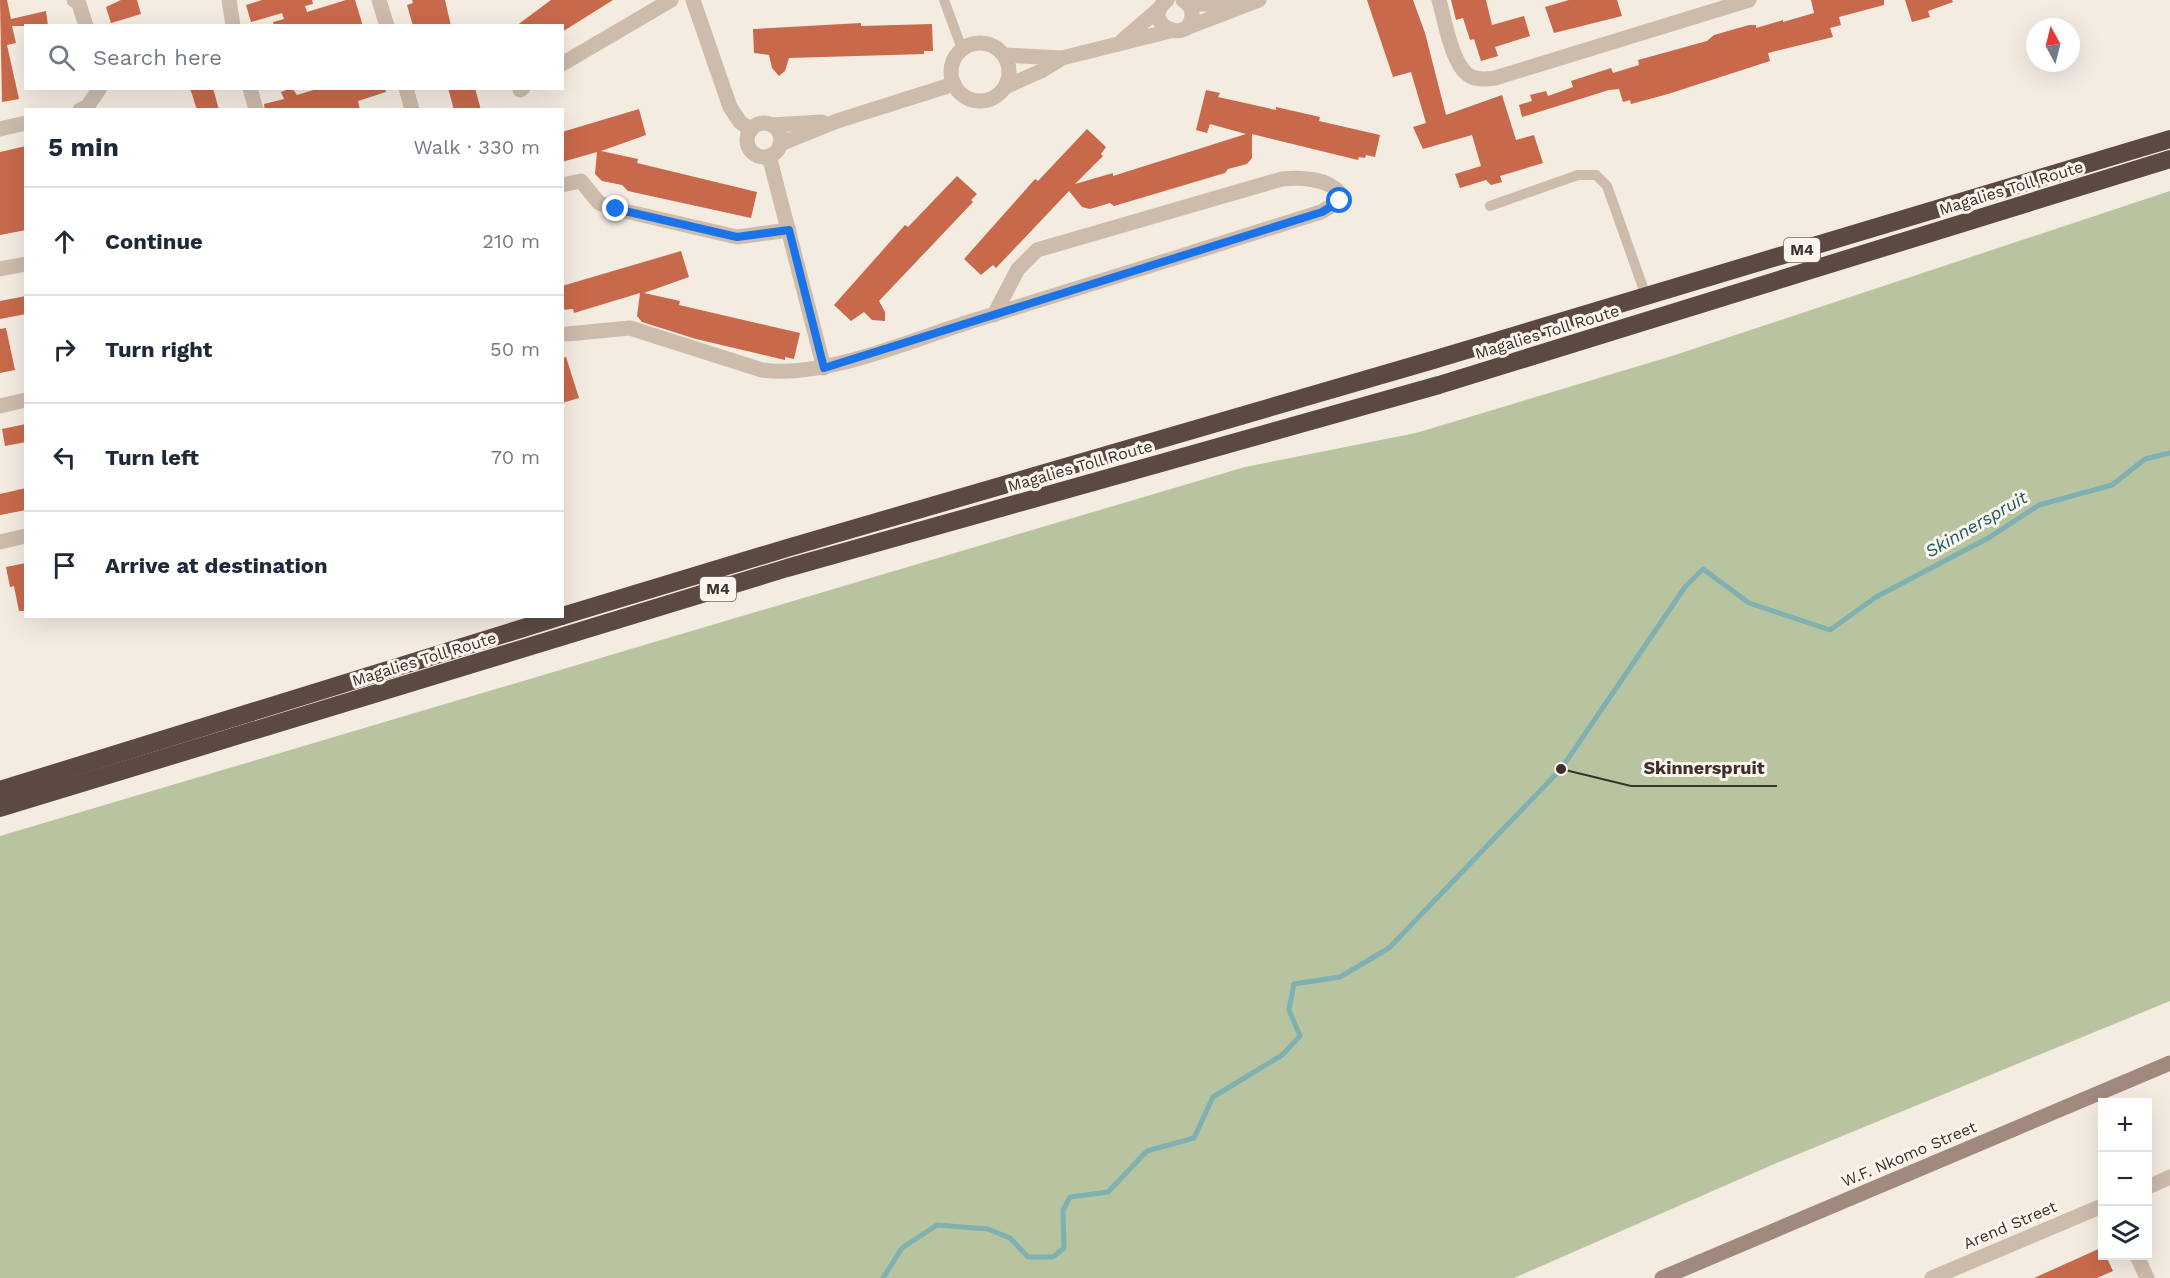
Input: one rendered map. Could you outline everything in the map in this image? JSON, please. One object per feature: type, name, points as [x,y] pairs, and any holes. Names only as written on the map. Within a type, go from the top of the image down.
[{"type":"highway","name":"Magalies Toll Route","points":[[564,615],[2170,139]]},
{"type":"highway","name":"Magalies Toll Route","points":[[0,808],[787,568],[1439,385],[2170,159]]},
{"type":"highway","name":"Magalies Toll Route","points":[[0,790],[556,618]]},
{"type":"main road","name":"W.F. Nkomo Street","points":[[1662,1278],[2170,1063]]},
{"type":"street","points":[[74,0],[79,4],[85,24]]},
{"type":"street","points":[[229,0],[233,24]]},
{"type":"street","points":[[379,0],[386,24]]},
{"type":"street","points":[[564,63],[671,0]]},
{"type":"street","points":[[693,0],[730,107],[740,122],[751,130]]},
{"type":"street","points":[[1062,58],[1004,55],[989,44],[970,45],[962,49],[952,65],[954,84],[966,96],[974,100],[992,98],[1005,87],[1041,71],[1062,58],[1120,42],[1186,28],[1259,0]]},
{"type":"street","points":[[1439,0],[1457,62],[1463,72],[1473,78],[1484,79],[1495,78],[1749,0]]},
{"type":"street","points":[[1186,2],[1213,7],[1240,6]]},
{"type":"street","points":[[1186,2],[1192,13],[1186,28]]},
{"type":"street","points":[[1163,3],[1161,24],[1170,31]]},
{"type":"street","points":[[1120,42],[1163,3]]},
{"type":"street","points":[[1004,55],[1009,71],[1005,87]]},
{"type":"street","points":[[837,121],[758,124],[751,130],[747,140],[751,150],[759,156],[769,156],[780,144],[837,121],[954,84]]},
{"type":"street","points":[[85,108],[99,90]]},
{"type":"street","points":[[251,90],[255,108]]},
{"type":"street","points":[[407,90],[411,108]]},
{"type":"street","points":[[0,129],[24,123]]},
{"type":"street","points":[[772,125],[780,133],[780,144]]},
{"type":"street","points":[[769,156],[824,368]]},
{"type":"street","points":[[567,334],[630,328],[762,370],[783,373],[824,368],[994,315],[1322,212],[1340,201],[1341,194],[1337,189],[1313,179],[1281,178],[1037,250],[1018,270],[994,315]]},
{"type":"street","points":[[564,185],[581,181],[599,203],[737,237],[789,230]]},
{"type":"street","points":[[0,269],[24,264]]},
{"type":"street","points":[[0,406],[24,400]]},
{"type":"street","points":[[0,542],[24,536]]},
{"type":"street","points":[[2152,1184],[2170,1177]]},
{"type":"street","name":"Arend Street","points":[[1932,1278],[2098,1208]]},
{"type":"street","points":[[2139,1260],[2146,1278]]},
{"type":"lane","points":[[944,0],[962,49]]},
{"type":"lane","points":[[1490,206],[1578,175],[1596,175],[1607,186],[1646,296]]},
{"type":"green space","points":[[2170,191],[2170,1001],[1772,1165],[1514,1278],[0,1278],[0,836],[1245,467],[1416,433],[1672,356]]},
{"type":"building","points":[[0,0],[7,0],[11,19],[46,11],[48,24],[12,26],[16,43],[7,45],[19,99],[2,102]]},
{"type":"building","points":[[121,0],[137,0],[141,14],[111,23],[106,7]]},
{"type":"building","points":[[262,0],[312,0],[313,4],[305,6],[307,12],[346,0],[355,0],[362,24],[274,24],[273,22],[284,19],[282,13],[251,22],[246,5]]},
{"type":"building","points":[[412,0],[445,0],[451,24],[412,24],[407,5],[413,3]]},
{"type":"building","points":[[551,0],[613,0],[564,31],[564,24],[519,24]]},
{"type":"building","points":[[1367,0],[1413,0],[1425,33],[1446,115],[1502,95],[1516,140],[1534,135],[1543,163],[1500,176],[1502,182],[1491,185],[1486,180],[1460,188],[1455,174],[1481,166],[1472,135],[1423,149],[1413,127],[1426,123],[1411,72],[1393,77]]},
{"type":"building","points":[[1451,0],[1486,0],[1492,25],[1524,16],[1530,36],[1495,47],[1498,56],[1481,61],[1474,39],[1470,40],[1463,18],[1456,20]]},
{"type":"building","points":[[1569,0],[1617,0],[1622,16],[1554,33],[1545,7]]},
{"type":"building","points":[[1811,0],[1884,0],[1884,5],[1839,17],[1841,25],[1830,28],[1833,37],[1768,53],[1770,61],[1668,94],[1631,104],[1630,100],[1623,102],[1619,89],[1609,90],[1522,117],[1519,105],[1532,101],[1530,95],[1546,91],[1548,96],[1573,87],[1571,81],[1611,68],[1613,73],[1639,65],[1638,60],[1707,41],[1714,35],[1749,25],[1756,25],[1756,28],[1814,13]]},
{"type":"building","points":[[1905,0],[1952,0],[1953,2],[1928,11],[1930,17],[1912,22]]},
{"type":"building","points":[[861,23],[861,26],[932,24],[933,51],[924,51],[924,54],[789,58],[785,71],[779,76],[772,68],[769,55],[754,53],[753,29]]},
{"type":"building","points":[[191,90],[214,90],[218,108],[196,108]]},
{"type":"building","points":[[293,90],[297,95],[313,90],[386,90],[386,92],[358,101],[360,108],[265,108],[264,104],[284,99],[281,92]]},
{"type":"building","points":[[449,90],[476,90],[480,108],[453,108]]},
{"type":"building","points":[[1206,90],[1220,93],[1218,97],[1320,117],[1319,121],[1380,135],[1375,157],[1366,155],[1365,158],[1359,157],[1358,160],[1252,134],[1252,158],[1247,164],[1228,169],[1225,173],[1114,206],[1110,203],[1090,209],[1082,207],[1069,191],[996,268],[993,265],[981,275],[964,259],[1035,179],[1038,181],[1087,129],[1106,147],[1101,154],[1103,156],[1075,184],[1113,173],[1113,176],[1246,134],[1210,124],[1207,133],[1196,130]]},
{"type":"building","points":[[639,109],[646,135],[601,151],[638,159],[637,163],[757,192],[751,218],[628,191],[622,185],[602,181],[595,174],[597,152],[564,161],[564,131]]},
{"type":"building","points":[[24,146],[24,230],[0,235],[0,152]]},
{"type":"building","points":[[957,176],[977,194],[971,200],[973,202],[879,301],[885,312],[885,321],[872,320],[864,312],[851,321],[834,305],[905,225],[908,227]]},
{"type":"building","points":[[681,251],[689,277],[644,293],[680,301],[679,305],[800,333],[794,359],[785,357],[785,360],[696,339],[642,322],[637,316],[640,293],[574,313],[573,309],[564,310],[564,285]]},
{"type":"building","points":[[24,296],[24,314],[0,319],[0,301]]},
{"type":"building","points":[[6,328],[15,370],[0,373],[0,329]]},
{"type":"building","points":[[566,357],[579,398],[564,402],[564,358]]},
{"type":"building","points":[[24,424],[24,442],[5,446],[2,429]]},
{"type":"building","points":[[24,488],[24,510],[0,515],[0,494]]},
{"type":"building","points":[[24,563],[24,611],[19,611],[14,586],[10,587],[6,567]]},
{"type":"building","points":[[2098,1249],[2098,1260],[2108,1260],[2113,1271],[2097,1278],[2034,1278]]},
{"type":"waterway","name":"Skinnerspruit","points":[[883,1278],[902,1248],[937,1225],[988,1229],[1010,1238],[1028,1257],[1053,1257],[1064,1248],[1063,1210],[1070,1197],[1108,1192],[1147,1151],[1194,1138],[1213,1097],[1282,1055],[1300,1036],[1289,1010],[1294,984],[1340,977],[1389,948],[1561,769],[1685,587],[1703,569],[1749,603],[1830,630],[1876,597],[1990,537],[2039,505],[2112,485],[2145,459],[2170,453]]},
{"type":"place","name":"Skinnerspruit","points":[[1561,769]]},
{"type":"route","points":[[616,209],[737,237],[747,238],[789,230],[824,368],[1322,212],[1340,201]]}]
